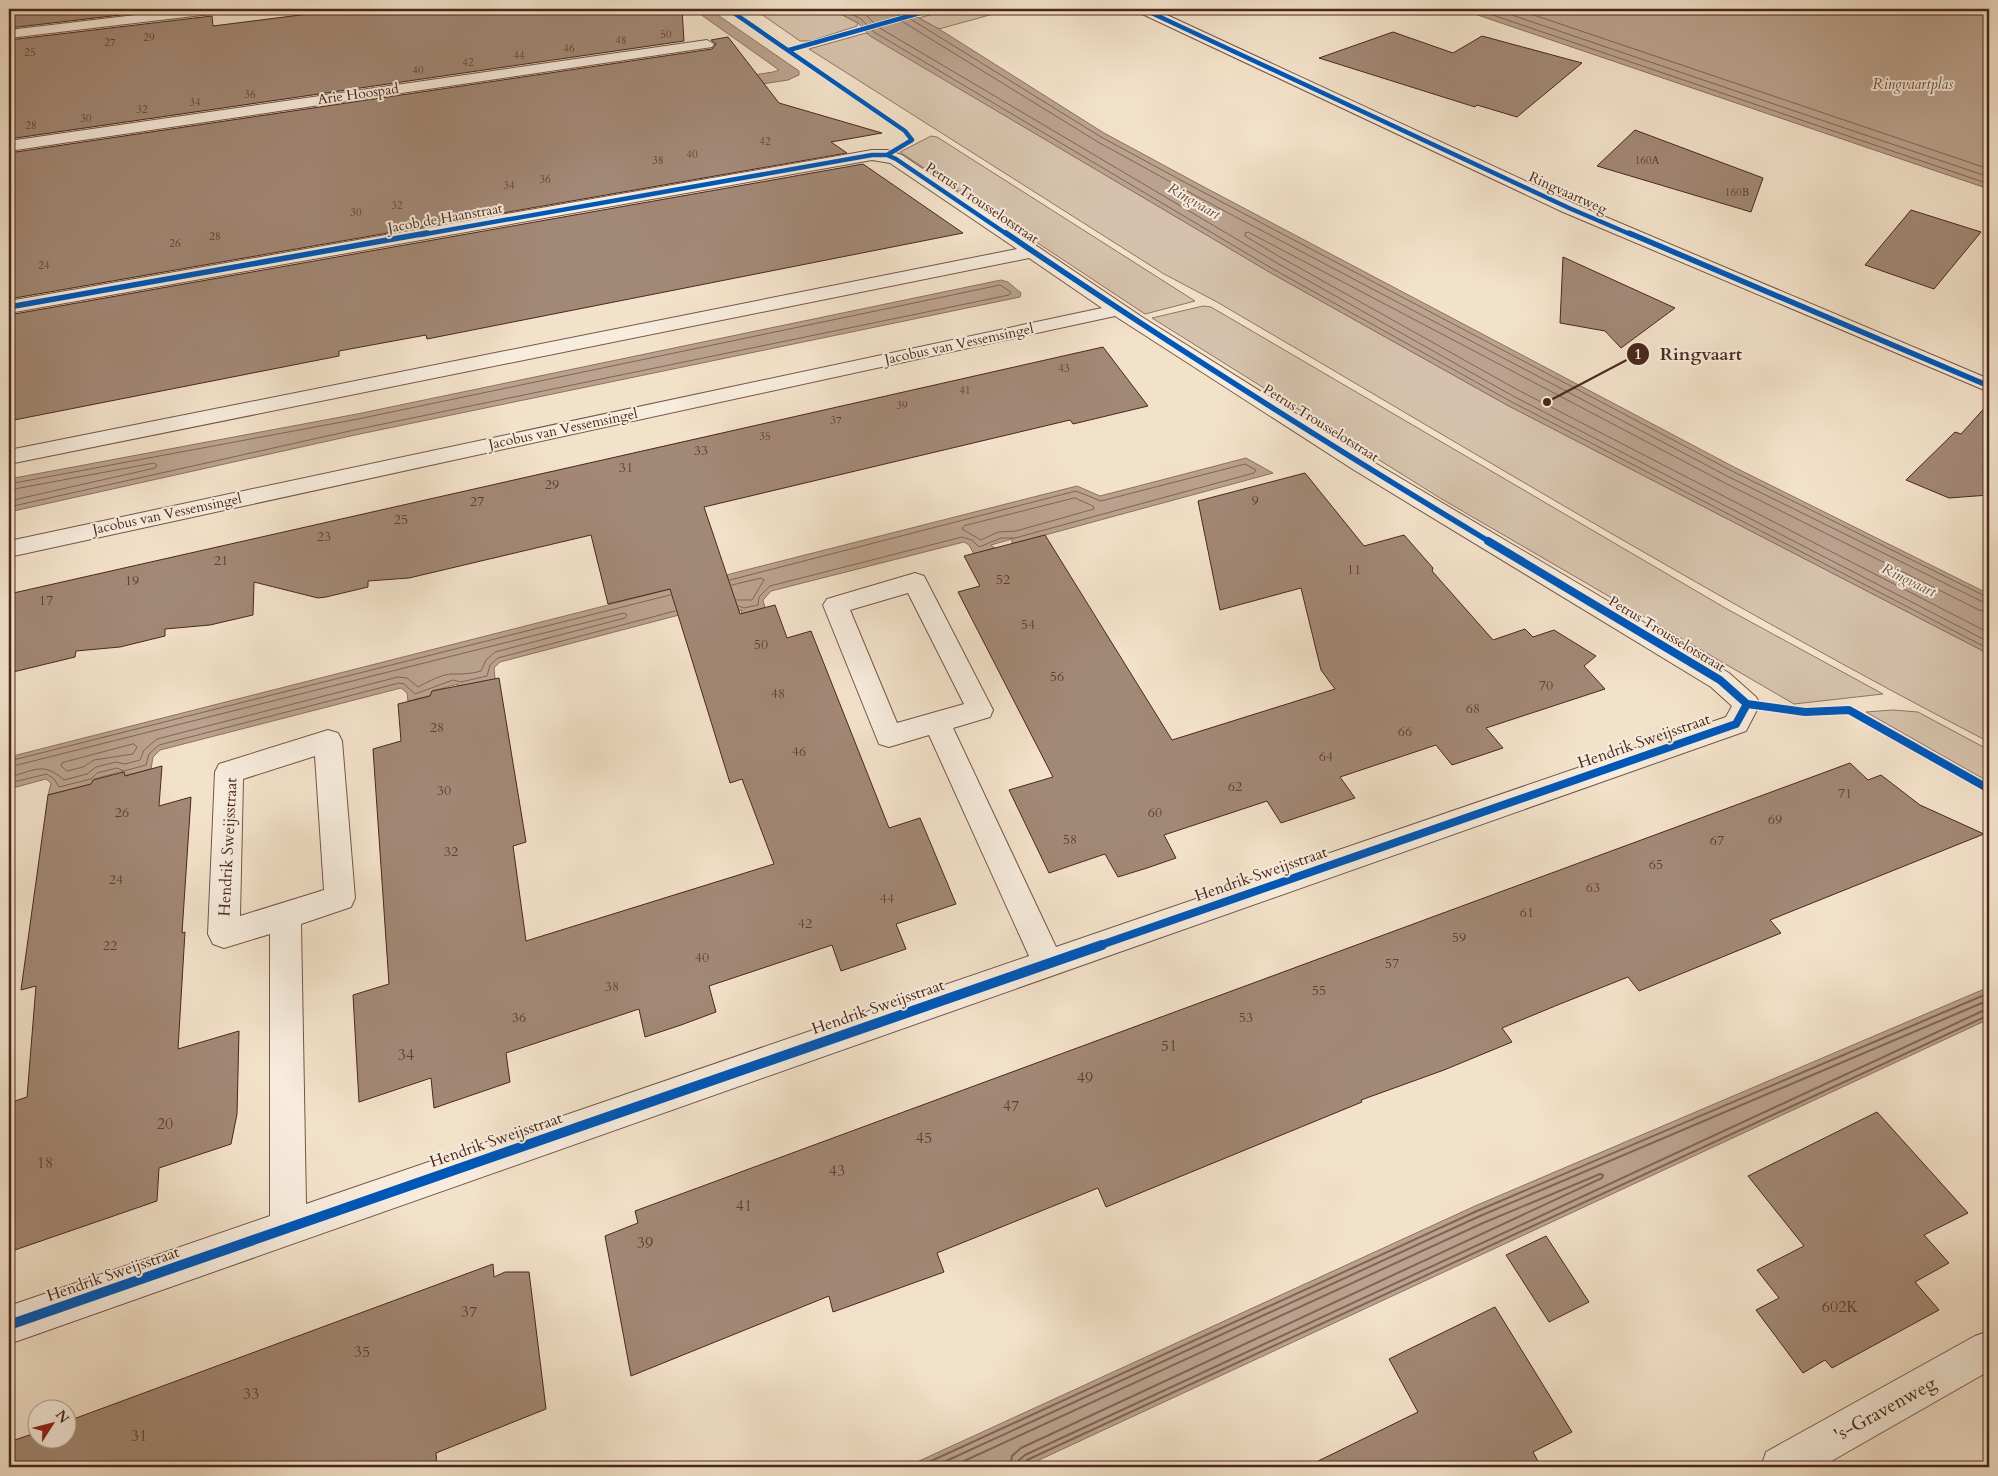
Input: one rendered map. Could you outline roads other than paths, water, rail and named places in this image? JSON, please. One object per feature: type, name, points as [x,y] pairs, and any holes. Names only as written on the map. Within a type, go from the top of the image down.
[{"type":"street","points":[[9,34],[219,9]]},
{"type":"street","name":"Ringvaartweg","points":[[1143,9],[1569,208],[1989,386]]},
{"type":"street","name":"Arie Hoospad","points":[[9,146],[707,44]]},
{"type":"street","name":"Jacob de Haanstraat","points":[[9,307],[872,155],[887,156]]},
{"type":"street","name":"Petrus Trousselotstraat","points":[[887,156],[896,159],[1118,310],[1362,464],[1720,680],[1747,704]]},
{"type":"street","points":[[9,457],[1031,252]]},
{"type":"street","name":"Jacobus van Vessemsingel","points":[[9,549],[1118,310]]},
{"type":"street","points":[[915,582],[980,710],[937,722],[889,736],[836,606],[915,582]]},
{"type":"street","name":"Hendrik Sweijsstraat","points":[[9,1325],[1736,724],[1747,704]]},
{"type":"street","points":[[937,722],[1048,963]]},
{"type":"street","name":"Hendrik Sweijsstraat","points":[[328,742],[340,898],[285,916],[224,934],[229,772],[328,742]]},
{"type":"street","points":[[285,916],[288,1227]]},
{"type":"street","name":"'s-Gravenweg","points":[[1781,1467],[1989,1350]]},
{"type":"water","points":[[693,9],[709,9],[799,71],[799,75],[788,80],[9,201],[9,192],[779,70]]},
{"type":"water","points":[[831,9],[902,9],[939,29],[1104,133],[1204,187],[1734,467],[1989,594],[1989,654],[1507,405],[1271,273],[870,36],[858,23]]},
{"type":"water","name":"Ringvaartplas","points":[[1460,9],[1989,10],[1989,189]]},
{"type":"water","points":[[1001,280],[1008,282],[1021,293],[1020,297],[355,435],[9,512],[9,479],[357,414]]},
{"type":"water","points":[[1246,458],[1273,473],[1012,544],[1012,539],[991,545],[995,548],[974,554],[969,545],[964,542],[771,591],[763,600],[765,608],[741,614],[742,610],[729,614],[679,615],[500,662],[494,668],[495,679],[456,689],[458,684],[432,691],[436,694],[408,701],[407,693],[401,688],[160,750],[153,757],[151,769],[119,777],[123,771],[94,779],[96,783],[48,795],[51,783],[46,779],[9,789],[9,757],[1077,486],[1100,496]]},
{"type":"water","points":[[1989,987],[1989,1019],[1024,1467],[906,1467],[1475,1206]]},
{"type":"place","name":"Ringvaart","points":[[1547,402]]}]
